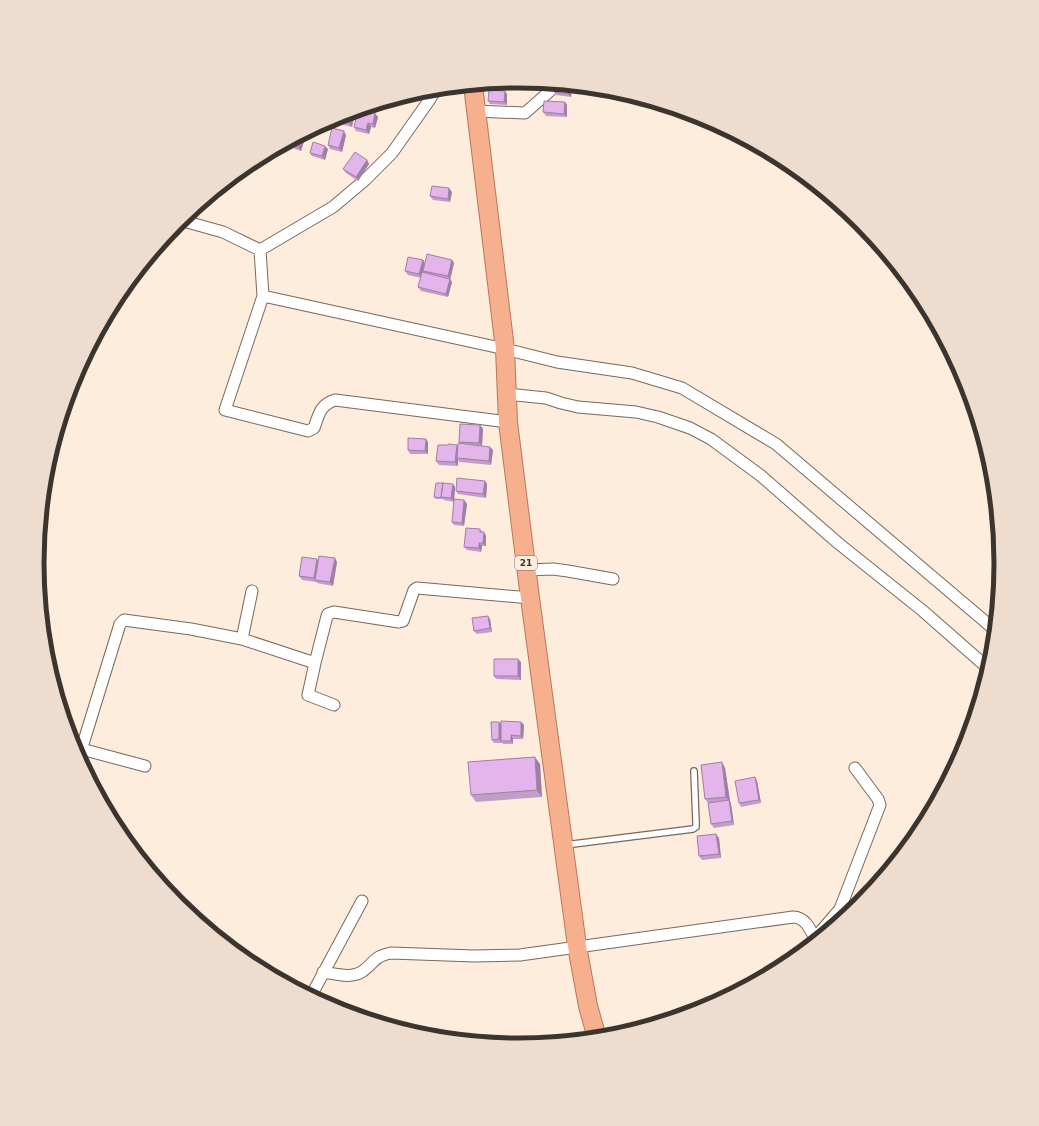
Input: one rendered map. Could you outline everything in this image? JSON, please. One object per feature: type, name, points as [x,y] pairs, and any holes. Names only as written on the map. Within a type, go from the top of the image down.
[{"type":"highway","name":"21","points":[[474,90],[505,349],[508,422],[530,598],[577,946],[588,1006],[595,1032]]},
{"type":"street","points":[[476,111],[525,113],[551,90]]},
{"type":"street","points":[[260,250],[333,207],[366,180],[392,153],[432,96]]},
{"type":"street","points":[[188,222],[223,232],[260,250]]},
{"type":"street","points":[[260,250],[263,296],[225,410],[308,431],[314,428],[322,407],[328,402],[335,400],[508,422]]},
{"type":"street","points":[[263,296],[558,362],[632,373],[682,388],[776,444],[991,626]]},
{"type":"street","points":[[507,394],[546,398],[578,407],[636,412],[658,417],[690,428],[711,439],[760,475],[832,538],[923,611],[984,665]]},
{"type":"street","points":[[527,570],[553,569],[613,579]]},
{"type":"street","points":[[334,705],[308,696],[327,616],[331,612],[399,622],[403,621],[414,590],[417,588],[530,598]]},
{"type":"street","points":[[242,639],[252,591]]},
{"type":"street","points":[[80,745],[121,621],[124,620],[191,629],[242,639],[315,663]]},
{"type":"street","points":[[83,752],[145,766]]},
{"type":"street","points":[[828,924],[840,909],[880,805],[878,799],[855,768]]},
{"type":"street","points":[[314,991],[362,902]]},
{"type":"street","points":[[324,972],[343,976],[358,974],[363,971],[374,958],[383,954],[391,953],[474,956],[520,955],[793,917],[802,919],[814,936]]},
{"type":"lane","points":[[563,845],[693,829],[696,827],[694,771]]},
{"type":"building","points":[[554,89],[568,91],[568,94],[554,92]]},
{"type":"building","points":[[489,90],[505,91],[504,102],[488,101]]},
{"type":"building","points":[[544,101],[565,102],[564,114],[543,112]]},
{"type":"building","points":[[371,112],[375,113],[373,124],[368,123],[366,130],[354,127],[356,117]]},
{"type":"building","points":[[350,119],[349,123],[344,122]]},
{"type":"building","points":[[332,128],[344,131],[339,148],[328,145]]},
{"type":"building","points":[[300,142],[298,147],[293,145]]},
{"type":"building","points":[[313,142],[325,146],[322,156],[310,153]]},
{"type":"building","points":[[355,152],[367,160],[356,177],[343,169]]},
{"type":"building","points":[[432,186],[449,188],[448,199],[430,196]]},
{"type":"building","points":[[427,254],[452,260],[448,276],[423,271]]},
{"type":"building","points":[[408,257],[423,260],[419,274],[405,271]]},
{"type":"building","points":[[422,272],[450,279],[446,294],[418,287]]},
{"type":"building","points":[[460,424],[480,425],[479,443],[459,442]]},
{"type":"building","points":[[408,438],[426,439],[425,451],[408,450]]},
{"type":"building","points":[[458,443],[490,447],[489,461],[457,458]]},
{"type":"building","points":[[438,445],[457,445],[455,462],[436,461]]},
{"type":"building","points":[[457,478],[485,481],[483,494],[456,491]]},
{"type":"building","points":[[436,483],[443,483],[441,498],[434,497]]},
{"type":"building","points":[[443,483],[453,484],[451,498],[441,497]]},
{"type":"building","points":[[454,499],[464,500],[462,523],[452,522]]},
{"type":"building","points":[[466,528],[480,529],[480,532],[484,532],[483,543],[479,543],[479,548],[464,547]]},
{"type":"building","points":[[319,556],[335,558],[330,582],[315,580]]},
{"type":"building","points":[[302,557],[317,559],[314,578],[299,576]]},
{"type":"building","points":[[488,616],[490,628],[474,631],[472,618]]},
{"type":"building","points":[[494,659],[518,659],[518,676],[494,676]]},
{"type":"building","points":[[501,721],[521,722],[521,736],[511,735],[511,741],[501,741]]},
{"type":"building","points":[[491,722],[499,722],[499,739],[492,740]]},
{"type":"building","points":[[535,757],[537,790],[471,795],[468,762]]},
{"type":"building","points":[[722,762],[726,797],[705,799],[701,765]]},
{"type":"building","points":[[755,777],[759,800],[739,803],[735,781]]},
{"type":"building","points":[[729,800],[732,821],[711,824],[708,803]]},
{"type":"building","points":[[716,834],[719,854],[699,856],[697,836]]}]
